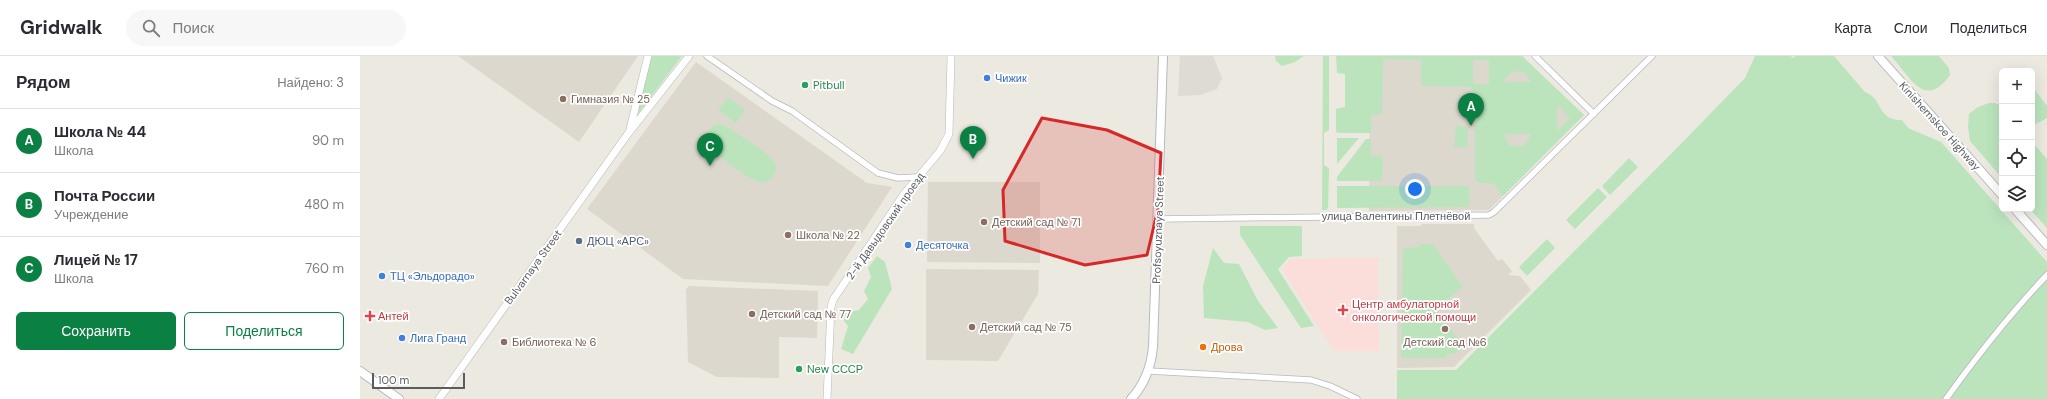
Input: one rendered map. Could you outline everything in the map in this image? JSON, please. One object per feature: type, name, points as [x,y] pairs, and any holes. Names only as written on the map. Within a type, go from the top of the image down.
[{"type":"main road","name":"Profsoyuznaya Street","points":[[1131,399],[1142,384],[1148,371],[1153,348],[1163,56]]},
{"type":"main road","name":"Kinishemskoe Highway","points":[[1878,56],[1999,192]]},
{"type":"main road","points":[[2018,212],[2047,245]]},
{"type":"main road","points":[[360,371],[400,399]]},
{"type":"street","name":"Bulvarnaya Street","points":[[627,135],[633,120],[648,56]]},
{"type":"street","name":"Bulvarnaya Street","points":[[439,399],[627,135],[688,56]]},
{"type":"street","points":[[707,56],[772,101],[792,111],[878,173],[891,177],[917,177]]},
{"type":"street","name":"2-й Давыдовский проезд","points":[[827,399],[829,315],[834,300],[917,177],[940,151],[949,134],[952,56]]},
{"type":"street","points":[[1535,56],[1594,114]]},
{"type":"street","name":"улица Валентины Плетнёвой","points":[[1158,219],[1489,215],[1494,212],[1652,56]]},
{"type":"street","points":[[1946,399],[1972,363],[2047,275]]},
{"type":"street","points":[[1148,371],[1311,380],[1330,386],[1357,399]]},
{"type":"highlighted area","points":[[1042,118],[1107,130],[1161,153],[1158,209],[1147,255],[1085,265],[1005,241],[1003,190]]},
{"type":"shaded area","name":"Гимназия № 25","points":[[458,56],[638,56],[579,142]]},
{"type":"shaded area","points":[[1180,56],[1213,56],[1222,78],[1217,89],[1200,95],[1178,96]]},
{"type":"shaded area","points":[[1370,56],[1522,56],[1584,115],[1489,210],[1369,211]]},
{"type":"shaded area","points":[[696,62],[867,183],[892,187],[828,286],[683,279],[587,209]]},
{"type":"shaded area","name":"Детский сад № 71","points":[[928,182],[1040,182],[1040,263],[927,262]]},
{"type":"shaded area","name":"Детский сад №6","points":[[1422,224],[1474,224],[1474,228],[1498,261],[1502,259],[1512,271],[1508,275],[1520,276],[1531,290],[1454,367],[1397,368],[1397,226],[1421,226]]},
{"type":"shaded area","name":"Центр амбулаторной онкологической помощи","points":[[1378,258],[1379,351],[1334,351],[1282,269],[1291,259]]},
{"type":"shaded area","name":"Детский сад № 75","points":[[926,269],[1039,270],[1038,294],[998,361],[926,360]]},
{"type":"shaded area","name":"Детский сад № 77","points":[[689,286],[818,291],[817,338],[779,337],[779,378],[717,377],[688,362],[686,289]]},
{"type":"green space","points":[[651,56],[682,56],[638,114],[646,71]]},
{"type":"green space","points":[[1275,56],[1304,56],[1295,62],[1282,66],[1276,61]]},
{"type":"green space","points":[[1323,56],[1329,56],[1329,130],[1324,133],[1324,165],[1329,168],[1328,208],[1326,210],[1322,210]]},
{"type":"green space","points":[[1336,56],[1522,56],[1584,115],[1503,196],[1493,183],[1479,183],[1475,180],[1475,92],[1470,87],[1423,86],[1421,84],[1421,60],[1383,59],[1382,113],[1380,115],[1371,115],[1371,133],[1338,133],[1336,132],[1336,109],[1345,107],[1345,74],[1337,73]],"holes":[[[1473,60],[1489,60],[1489,84],[1473,84]],[[1515,71],[1525,73],[1531,82],[1504,82],[1507,76]],[[1557,104],[1570,118],[1557,131]],[[1504,134],[1531,134],[1526,144],[1518,147],[1509,145]]]},
{"type":"green space","points":[[1755,56],[1790,56],[1794,58],[1795,56],[1834,56],[1865,92],[1875,99],[1888,117],[1902,120],[1908,128],[1941,142],[1999,208],[1999,212],[2003,212],[2047,262],[2047,399],[1397,399],[1397,370],[1456,370],[1745,78]]},
{"type":"green space","points":[[1891,56],[1939,56],[1949,68],[1950,75],[1941,85],[1932,90],[1925,90],[1911,80]]},
{"type":"green space","points":[[2035,90],[2047,106],[2047,118],[2035,124]]},
{"type":"green space","points":[[728,97],[745,110],[736,123],[718,110]]},
{"type":"green space","points":[[1989,103],[1999,105],[1999,175],[1970,141],[1968,127],[1969,114],[1978,107]]},
{"type":"green space","points":[[719,124],[726,126],[751,142],[764,151],[773,160],[776,169],[775,173],[769,180],[761,183],[750,178],[709,148],[706,144],[705,135],[713,126]]},
{"type":"green space","points":[[1456,126],[1468,127],[1467,148],[1454,147]]},
{"type":"green space","points":[[1337,138],[1359,138],[1337,164]]},
{"type":"green space","points":[[1366,139],[1371,139],[1371,156],[1381,156],[1383,159],[1382,181],[1337,181],[1337,177]]},
{"type":"green space","points":[[2035,145],[2047,159],[2047,228],[2033,212],[2035,212]]},
{"type":"green space","points":[[1629,158],[1638,167],[1610,195],[1602,186]]},
{"type":"green space","points":[[1337,186],[1469,186],[1469,207],[1337,208]]},
{"type":"green space","points":[[1598,188],[1607,197],[1575,229],[1566,220]]},
{"type":"green space","points":[[1240,226],[1302,226],[1302,256],[1289,257],[1278,269],[1314,326],[1301,328],[1240,235]]},
{"type":"green space","points":[[1547,239],[1555,248],[1527,276],[1519,267]]},
{"type":"green space","points":[[1419,244],[1433,244],[1463,287],[1435,309],[1464,347],[1454,354],[1447,354],[1446,358],[1401,358],[1403,248],[1419,247]]},
{"type":"green space","points":[[1213,248],[1224,263],[1239,264],[1258,301],[1278,328],[1265,330],[1248,322],[1204,318],[1203,286]]},
{"type":"green space","points":[[877,256],[885,262],[892,289],[853,354],[841,349],[848,326],[844,321],[845,313],[859,310],[868,299],[864,291],[871,277],[868,268]]},
{"type":"place","name":"Чижик","points":[[987,78]]},
{"type":"place","name":"Pitbull","points":[[805,85]]},
{"type":"place","name":"Гимназия № 25","points":[[563,99]]},
{"type":"place","name":"Школа № 44","points":[[1471,126]]},
{"type":"place","name":"Почта России","points":[[973,159]]},
{"type":"place","name":"Лицей № 17","points":[[710,166]]},
{"type":"place","name":"Детский сад № 71","points":[[984,222]]},
{"type":"place","name":"Школа № 22","points":[[788,235]]},
{"type":"place","name":"ДЮЦ «АРС»","points":[[579,241]]},
{"type":"place","name":"Десяточка","points":[[908,245]]},
{"type":"place","name":"ТЦ «Эльдорадо»","points":[[382,276]]},
{"type":"place","name":"Центр амбулаторной онкологической помощи","points":[[1343,310]]},
{"type":"place","name":"Детский сад № 77","points":[[752,314]]},
{"type":"place","name":"Антей","points":[[370,316]]},
{"type":"place","name":"Детский сад № 75","points":[[972,327]]},
{"type":"place","name":"Детский сад №6","points":[[1445,329]]},
{"type":"place","name":"Лига Гранд","points":[[402,338]]},
{"type":"place","name":"Библиотека № 6","points":[[504,342]]},
{"type":"place","name":"Дрова","points":[[1203,347]]},
{"type":"place","name":"New СССР","points":[[799,369]]}]
